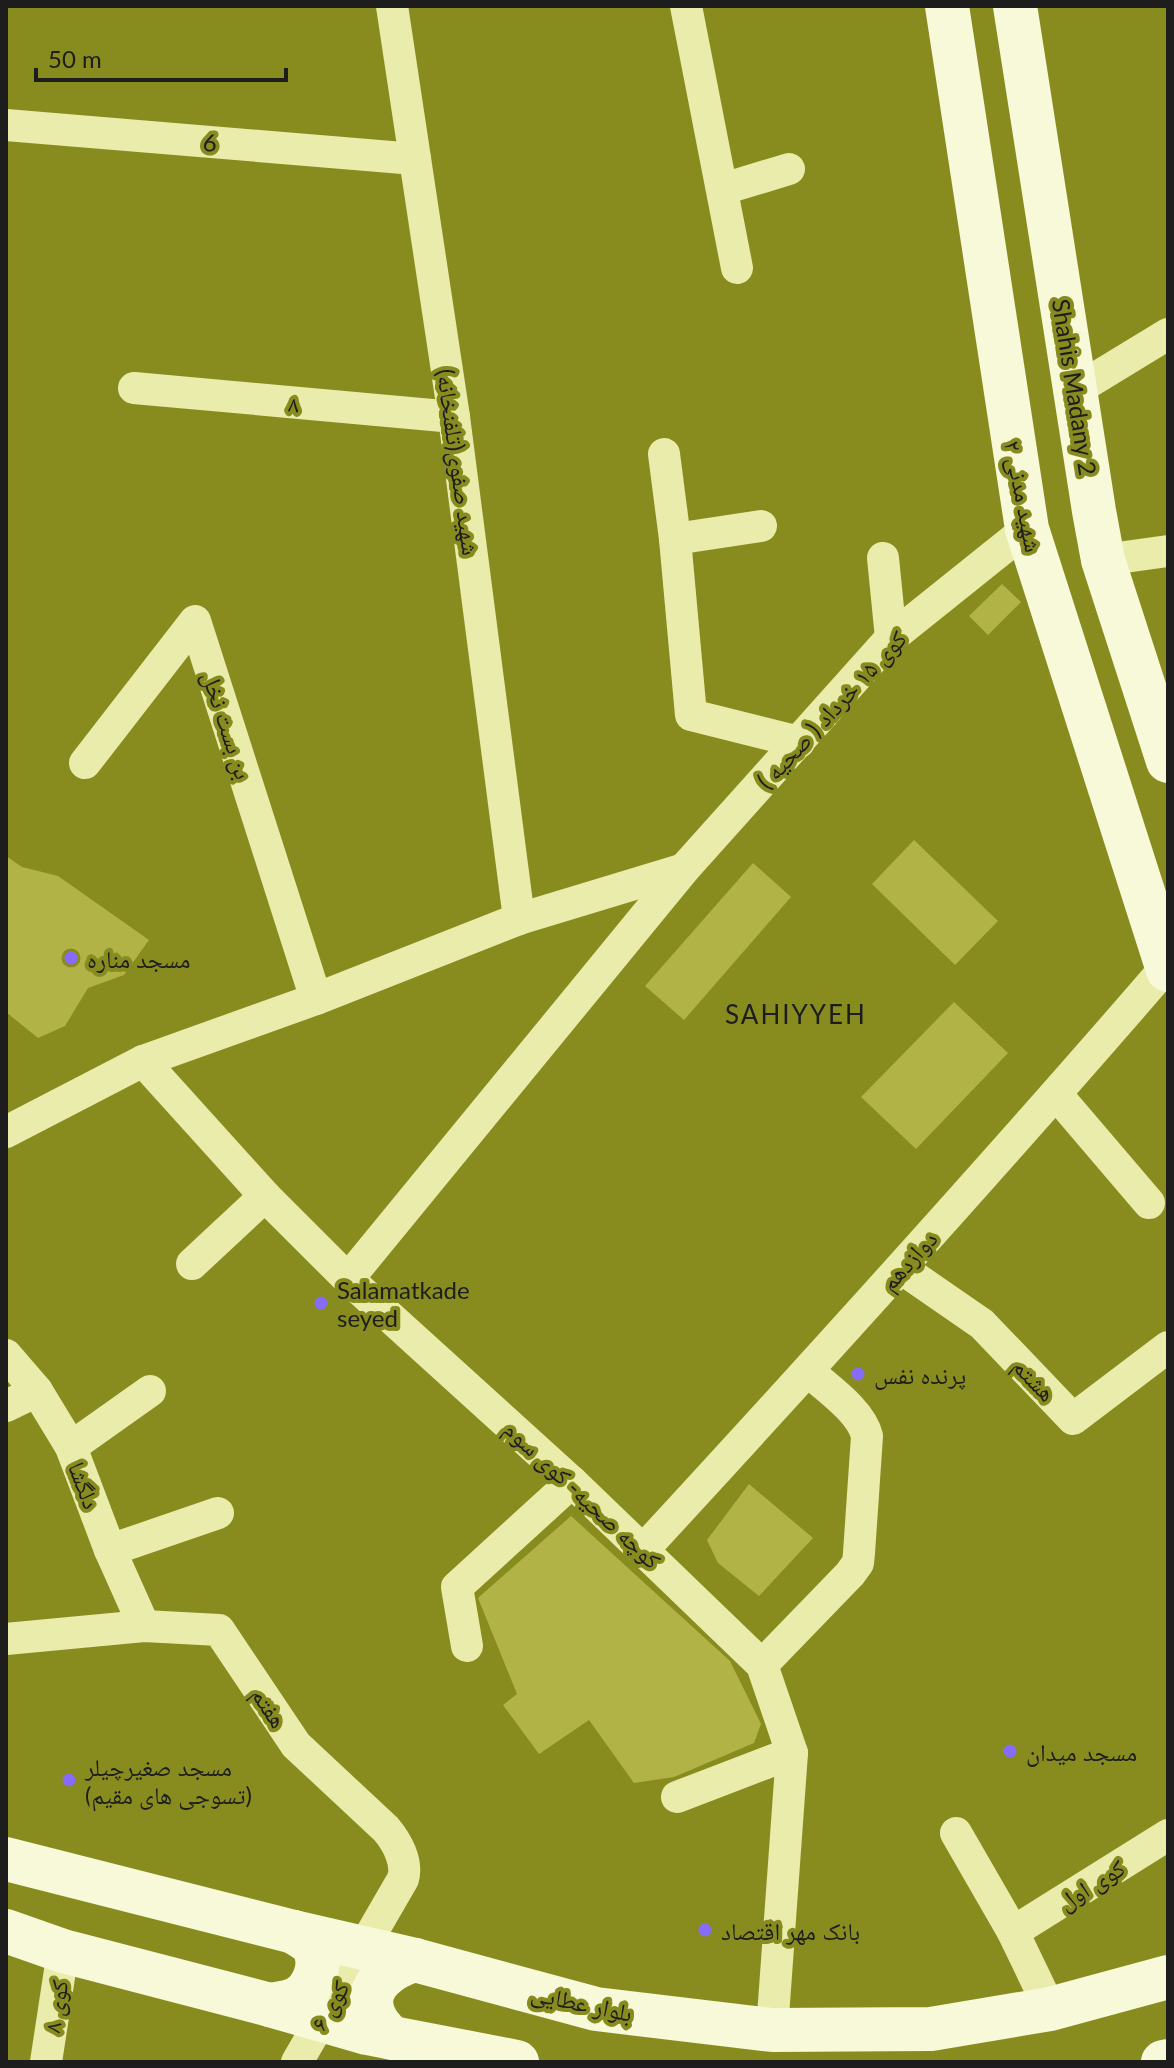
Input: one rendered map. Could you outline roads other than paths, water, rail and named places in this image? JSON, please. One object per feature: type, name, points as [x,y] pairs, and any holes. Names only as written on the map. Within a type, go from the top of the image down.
[{"type":"main road","name":"شهید مدنی ۲","points":[[947,6],[1024,513],[1045,588],[1167,968]]},
{"type":"main road","name":"Shahis Madany 2","points":[[1015,6],[1106,567],[1168,761]]},
{"type":"main road","points":[[1024,513],[1030,506],[1050,515],[1062,513],[1081,497],[1089,476]]},
{"type":"main road","points":[[1045,588],[1056,550],[1071,539],[1091,545],[1106,567]]},
{"type":"main road","name":"بلوار عطایی","points":[[6,1859],[415,1960],[596,2009],[772,2030],[931,2029],[1050,2009],[1168,1977]]},
{"type":"main road","points":[[6,1931],[63,1951],[367,2033],[517,2062]]},
{"type":"main road","points":[[270,2005],[299,1997],[309,1988],[316,1975],[318,1963],[315,1950],[308,1940],[294,1932]]},
{"type":"main road","points":[[392,2038],[373,2016],[370,2003],[372,1991],[380,1979],[415,1960]]},
{"type":"street","points":[[686,6],[737,268]]},
{"type":"street","name":"شهید صفوی(تلفنخانه)","points":[[388,7],[415,159],[454,417],[519,919]]},
{"type":"street","name":"6","points":[[6,125],[415,159]]},
{"type":"street","points":[[723,189],[789,169]]},
{"type":"street","points":[[1076,390],[1168,334]]},
{"type":"street","name":"۸","points":[[134,388],[454,417]]},
{"type":"street","points":[[664,454],[691,715],[799,742]]},
{"type":"street","name":"کوی ۱۵ خرداد ( صحیه )","points":[[348,1279],[684,869],[891,638],[1024,513]]},
{"type":"street","points":[[675,539],[761,526]]},
{"type":"street","points":[[1106,567],[1168,551]]},
{"type":"street","points":[[883,558],[891,638]]},
{"type":"street","name":"بن بست نخل","points":[[85,763],[195,621],[316,999]]},
{"type":"street","points":[[6,1132],[143,1061],[316,999],[519,919],[684,869]]},
{"type":"street","name":"دوازدهم","points":[[644,1549],[901,1268],[1167,968]]},
{"type":"street","name":"کوچه صحیه- کوی سوم","points":[[143,1061],[265,1196],[348,1279],[644,1549],[762,1665],[792,1753],[772,2030]]},
{"type":"street","points":[[1056,1094],[1149,1203]]},
{"type":"street","points":[[192,1264],[265,1196]]},
{"type":"street","name":"هشتم","points":[[901,1268],[982,1324],[1073,1419],[1168,1347]]},
{"type":"street","name":"دلگشا","points":[[6,1355],[37,1391],[71,1447],[110,1550],[144,1626]]},
{"type":"street","points":[[762,1665],[858,1563],[867,1436],[856,1415],[808,1371]]},
{"type":"street","points":[[6,1406],[37,1391]]},
{"type":"street","points":[[71,1447],[150,1391]]},
{"type":"street","points":[[467,1646],[457,1587],[572,1482]]},
{"type":"street","points":[[110,1550],[218,1513]]},
{"type":"street","name":"هفتم","points":[[6,1639],[144,1626],[219,1630],[296,1745],[395,1840],[405,1871],[403,1879],[361,1949]]},
{"type":"street","points":[[677,1797],[792,1753]]},
{"type":"street","points":[[956,1833],[1013,1932],[1050,2009]]},
{"type":"street","name":"کوی اول","points":[[1013,1932],[1168,1835]]},
{"type":"street","name":"کوی ۶","points":[[297,2062],[361,1949]]},
{"type":"street","name":"کوی ۸","points":[[46,2062],[63,1951]]},
{"type":"place","name":"مسجد مناره","points":[[71,958]]},
{"type":"place","name":"Salamatkade seyed","points":[[321,1303]]},
{"type":"place","name":"پرنده نفس","points":[[858,1374]]},
{"type":"place","name":"مسجد میدان","points":[[1010,1751]]},
{"type":"place","name":"مسجد صغیرچیلر (تسوجی های مقیم)","points":[[69,1780]]},
{"type":"place","name":"بانک مهر اقتصاد","points":[[705,1930]]},
{"type":"district","name":"SAHIYYEH","points":[[796,1014]]}]
